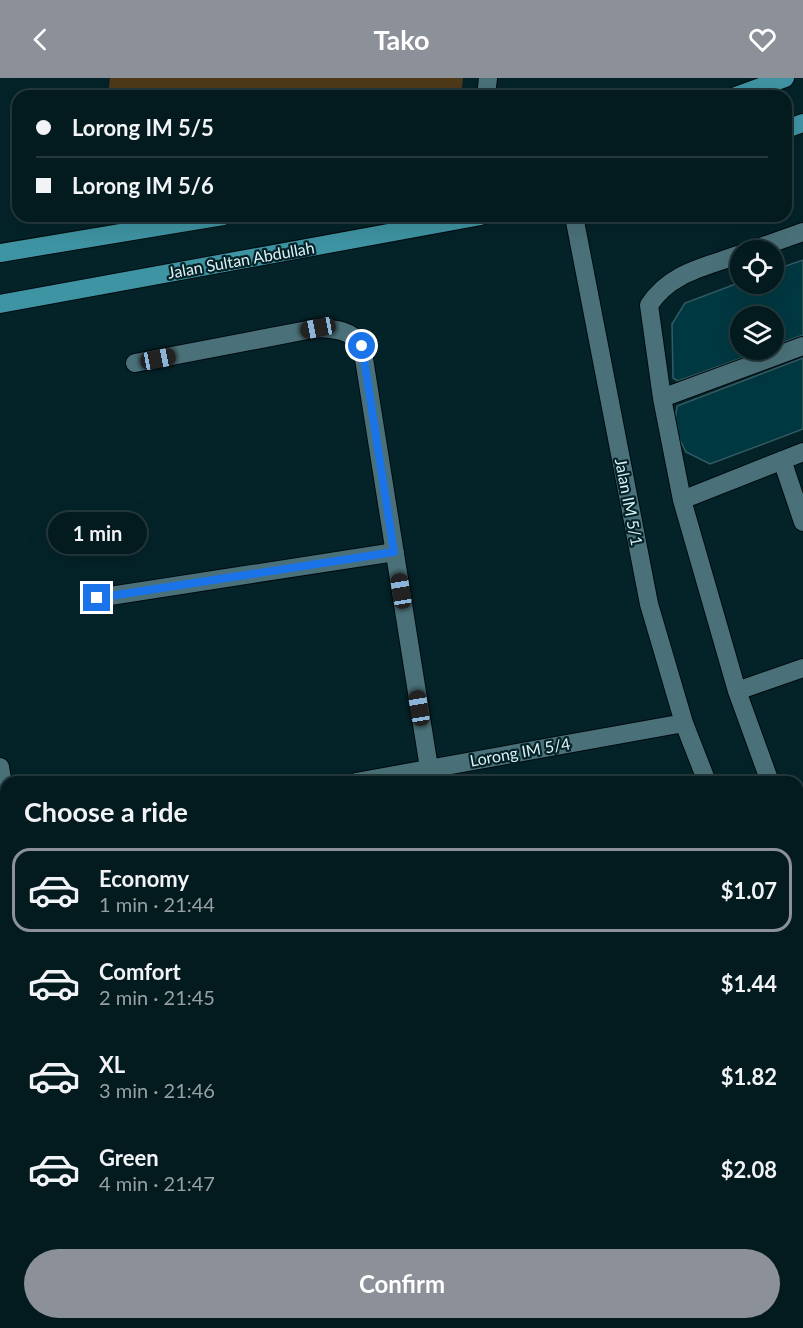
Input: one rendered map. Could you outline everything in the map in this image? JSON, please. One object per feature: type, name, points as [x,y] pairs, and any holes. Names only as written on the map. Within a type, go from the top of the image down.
[{"type":"main road","points":[[752,90],[785,78]]},
{"type":"main road","points":[[0,253],[187,222]]},
{"type":"main road","name":"Jalan Sultan Abdullah","points":[[0,304],[448,222]]},
{"type":"main road","points":[[0,315],[26,300]]},
{"type":"street","name":"Jalan IM 5/1","points":[[575,222],[649,604],[684,723],[705,776]]},
{"type":"street","points":[[780,240],[803,232]]},
{"type":"street","points":[[730,258],[676,278],[658,291],[649,305],[662,398],[682,500],[737,691],[768,776]]},
{"type":"street","points":[[135,363],[318,328],[338,329],[356,337],[362,346],[429,768]]},
{"type":"street","points":[[662,398],[803,346]]},
{"type":"street","points":[[682,500],[803,452]]},
{"type":"street","points":[[782,460],[803,522]]},
{"type":"street","points":[[97,598],[394,552]]},
{"type":"street","points":[[737,691],[803,668]]},
{"type":"street","name":"Lorong IM 5/4","points":[[387,776],[684,723]]},
{"type":"shaded area","points":[[110,78],[463,78],[462,90],[109,90]]},
{"type":"building","points":[[803,260],[803,335],[784,342],[784,306],[730,306],[730,360],[736,360],[678,381],[673,378],[672,324],[685,303],[730,286],[730,294],[784,294],[784,267]]},
{"type":"building","points":[[803,358],[803,429],[710,464],[686,452],[674,428],[677,406]]},
{"type":"route","points":[[97,598],[394,552],[362,346]]}]
